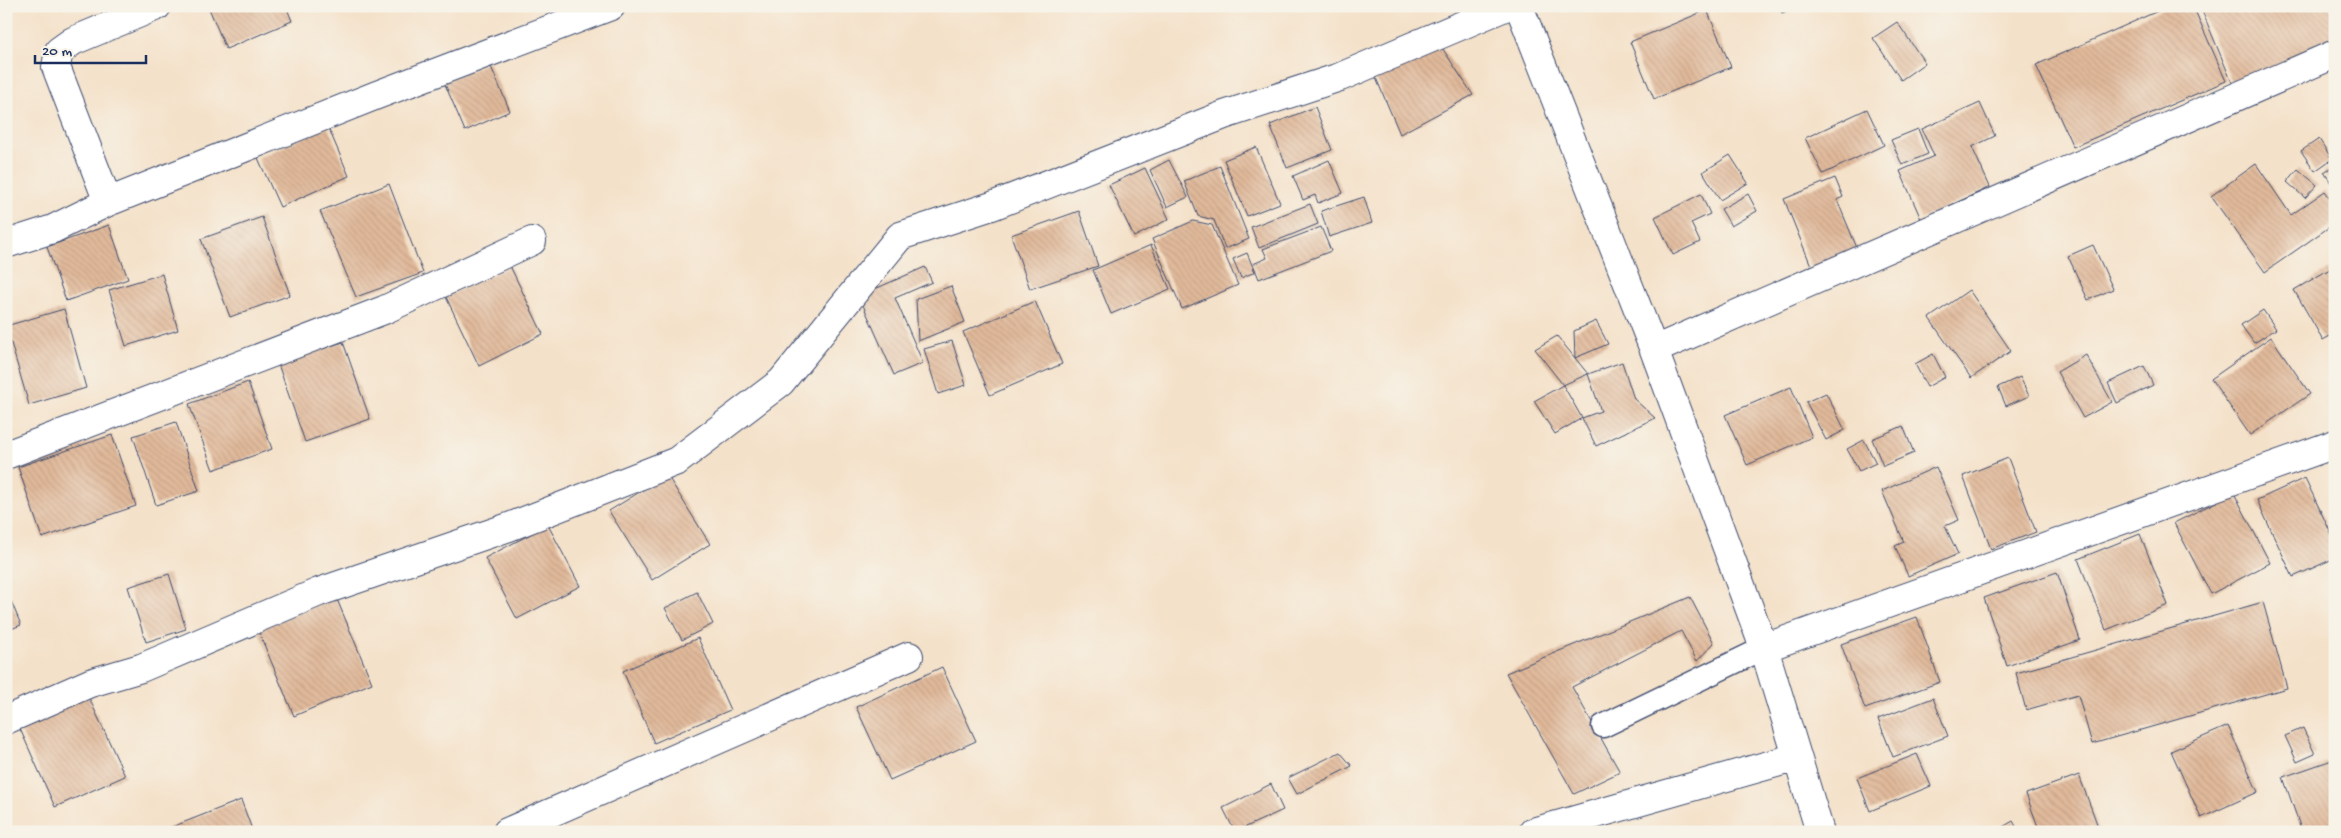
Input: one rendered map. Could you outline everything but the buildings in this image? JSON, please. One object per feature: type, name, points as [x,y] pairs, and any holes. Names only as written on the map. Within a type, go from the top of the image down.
[{"type":"street","points":[[108,202],[56,67],[59,51],[72,41],[157,6]]},
{"type":"street","points":[[6,244],[53,229],[108,202],[376,95],[611,6]]},
{"type":"street","points":[[6,720],[90,683],[141,668],[319,592],[509,527],[677,461],[781,382],[900,236],[992,206],[1224,115],[1340,78],[1507,6]]},
{"type":"street","points":[[1519,6],[1654,350],[1764,648],[1820,832]]},
{"type":"street","points":[[1654,350],[2335,54]]},
{"type":"street","points":[[6,455],[384,310],[532,241]]},
{"type":"street","points":[[1764,648],[2335,444]]},
{"type":"street","points":[[507,832],[908,656]]},
{"type":"street","points":[[1533,832],[1797,757]]},
{"type":"lane","points":[[1603,726],[1764,648]]}]
